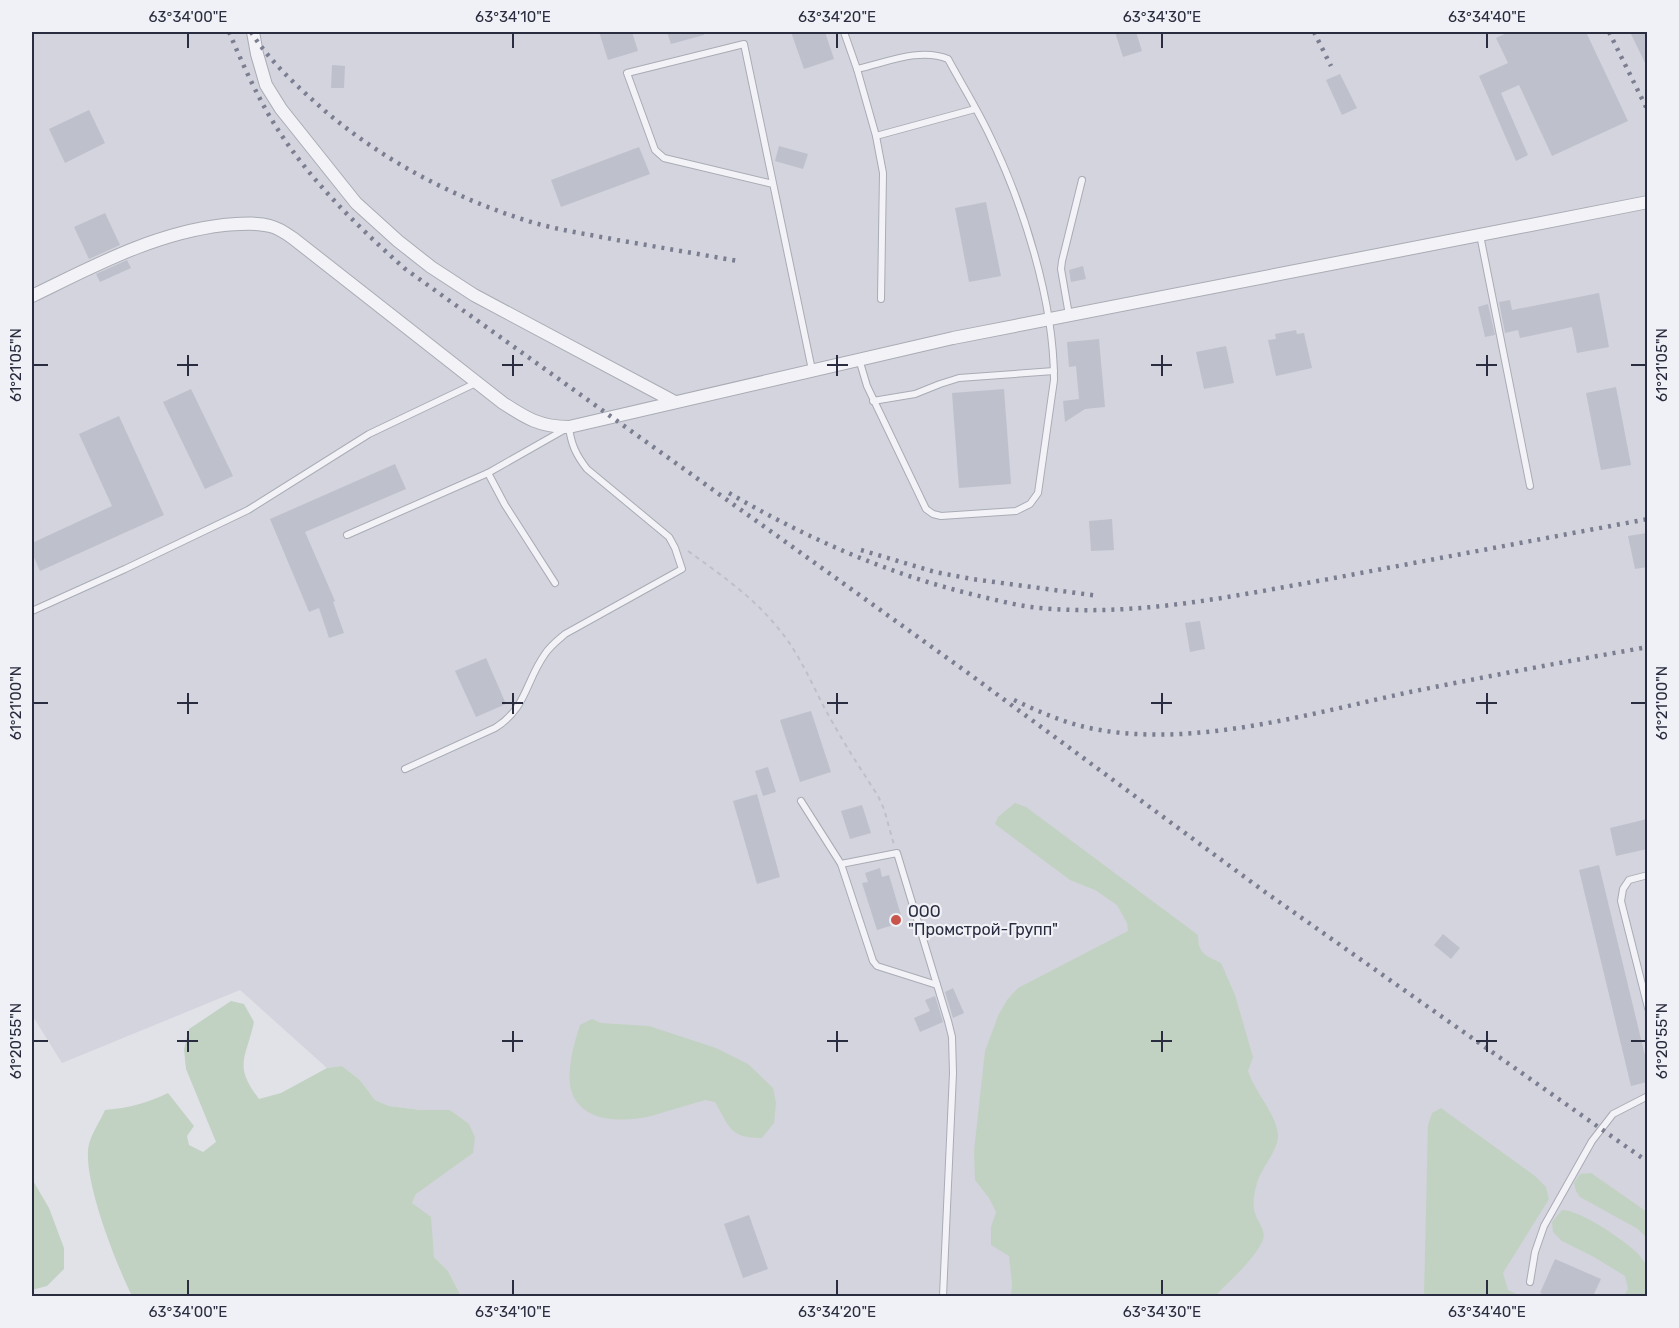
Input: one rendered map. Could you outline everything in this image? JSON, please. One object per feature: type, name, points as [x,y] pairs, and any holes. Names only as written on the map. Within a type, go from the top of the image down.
[{"type":"street","points":[[253,32],[266,85],[281,109],[356,203],[398,241],[430,267],[474,295],[673,401]]},
{"type":"street","points":[[32,296],[120,254],[172,235],[200,228],[232,225],[270,226],[294,239],[476,383],[525,417],[551,427],[568,427],[859,359],[1049,319],[1647,202]]},
{"type":"lane","points":[[844,32],[876,136],[883,173],[881,299]]},
{"type":"lane","points":[[773,184],[664,158],[655,150],[627,73],[744,44],[812,370]]},
{"type":"lane","points":[[857,69],[923,54],[936,54],[948,59],[988,133],[1018,204],[1042,285],[1049,319],[1054,371],[1038,493],[1030,504],[1016,511],[941,516],[926,509],[873,401],[859,359]]},
{"type":"lane","points":[[876,136],[975,109]]},
{"type":"lane","points":[[1069,315],[1061,269],[1082,180]]},
{"type":"lane","points":[[1480,235],[1530,486]]},
{"type":"lane","points":[[873,401],[915,394],[959,378],[1054,371]]},
{"type":"lane","points":[[32,611],[126,570],[248,510],[369,434],[476,383]]},
{"type":"lane","points":[[347,535],[488,473],[568,427],[576,456],[587,469],[669,537],[682,569],[565,634],[554,643],[545,654],[517,710],[507,720],[495,728],[405,769]]},
{"type":"lane","points":[[488,473],[505,505],[555,583]]},
{"type":"lane","points":[[801,801],[841,864],[873,961],[877,966],[937,985]]},
{"type":"lane","points":[[841,864],[897,853],[952,1037],[953,1061],[943,1296]]},
{"type":"lane","points":[[1647,875],[1629,880],[1623,889],[1621,901],[1647,1008]]},
{"type":"lane","points":[[1530,1282],[1535,1252],[1544,1226],[1592,1141],[1613,1114],[1647,1096]]},
{"type":"path","points":[[669,537],[742,592],[778,627],[801,658],[835,726],[878,796],[897,853]]},
{"type":"shaded area","points":[[32,32],[1647,32],[1647,1296],[461,1296],[448,1271],[434,1257],[432,1243],[412,1203],[416,1194],[475,1137],[469,1125],[450,1110],[421,1110],[389,1106],[375,1100],[360,1080],[342,1066],[327,1068],[240,990],[62,1063],[32,1015]]},
{"type":"green space","points":[[1015,803],[1026,807],[1198,935],[1201,950],[1221,963],[1235,995],[1253,1057],[1248,1071],[1271,1114],[1278,1136],[1274,1150],[1258,1179],[1254,1196],[1255,1215],[1263,1231],[1263,1239],[1240,1272],[1215,1296],[1011,1296],[1009,1256],[991,1245],[991,1227],[996,1212],[989,1198],[975,1180],[974,1151],[985,1051],[998,1016],[1007,1000],[1018,988],[1128,931],[1127,923],[1117,905],[1095,890],[1070,880],[995,824],[998,817]]},
{"type":"green space","points":[[231,1001],[244,1004],[254,1022],[245,1054],[244,1069],[246,1078],[259,1099],[281,1093],[327,1068],[342,1066],[360,1080],[375,1100],[389,1106],[421,1110],[450,1110],[469,1124],[475,1137],[473,1153],[416,1194],[412,1203],[431,1217],[434,1257],[448,1271],[461,1296],[132,1296],[110,1243],[95,1198],[88,1158],[90,1140],[105,1110],[153,1100],[168,1093],[194,1126],[187,1136],[189,1145],[203,1152],[216,1142],[186,1069],[184,1049],[189,1029]]},
{"type":"green space","points":[[592,1019],[601,1023],[649,1026],[716,1048],[748,1064],[773,1088],[776,1103],[774,1123],[762,1138],[743,1136],[732,1129],[715,1102],[705,1100],[639,1118],[614,1119],[591,1113],[581,1107],[574,1098],[570,1085],[570,1070],[580,1025]]},
{"type":"green space","points":[[1441,1108],[1535,1176],[1546,1187],[1549,1199],[1503,1273],[1508,1290],[1521,1296],[1424,1296],[1428,1125],[1432,1113]]},
{"type":"green space","points":[[1591,1173],[1647,1212],[1647,1238],[1638,1229],[1580,1197],[1574,1183],[1580,1174]]},
{"type":"green space","points":[[32,1179],[49,1208],[64,1248],[64,1269],[47,1286],[32,1290]]},
{"type":"green space","points":[[1562,1210],[1590,1220],[1637,1253],[1647,1265],[1647,1296],[1624,1296],[1628,1289],[1625,1276],[1562,1241],[1553,1232],[1552,1222]]},
{"type":"building","points":[[599,32],[632,32],[638,51],[608,60]]},
{"type":"building","points":[[667,32],[704,32],[704,35],[671,44]]},
{"type":"building","points":[[791,32],[825,32],[834,59],[804,69]]},
{"type":"building","points":[[1115,32],[1136,32],[1142,51],[1123,57]]},
{"type":"building","points":[[1509,32],[1586,32],[1628,121],[1552,156],[1519,85],[1501,93],[1528,155],[1516,161],[1479,76],[1508,63],[1496,38]]},
{"type":"building","points":[[1630,32],[1647,32],[1647,67]]},
{"type":"building","points":[[332,65],[345,66],[344,88],[331,88]]},
{"type":"building","points":[[1340,74],[1357,108],[1342,115],[1326,80]]},
{"type":"building","points":[[89,110],[105,143],[65,163],[49,129]]},
{"type":"building","points":[[779,146],[808,154],[803,169],[775,161]]},
{"type":"building","points":[[639,147],[650,174],[561,207],[551,180]]},
{"type":"building","points":[[986,202],[1001,276],[969,282],[955,208]]},
{"type":"building","points":[[105,213],[120,245],[89,259],[74,227]]},
{"type":"building","points":[[127,260],[131,268],[100,282],[96,274]]},
{"type":"building","points":[[1083,266],[1086,279],[1071,282],[1069,270]]},
{"type":"building","points":[[1599,293],[1609,347],[1577,353],[1572,327],[1520,338],[1518,330],[1505,333],[1499,302],[1510,300],[1512,310]]},
{"type":"building","points":[[1488,304],[1495,335],[1485,337],[1478,307]]},
{"type":"building","points":[[1296,330],[1297,334],[1304,333],[1312,368],[1276,376],[1268,340],[1276,339],[1275,334]]},
{"type":"building","points":[[1099,339],[1105,407],[1085,409],[1065,422],[1063,401],[1079,399],[1076,366],[1069,367],[1067,342]]},
{"type":"building","points":[[1226,346],[1234,383],[1204,389],[1196,352]]},
{"type":"building","points":[[1616,387],[1631,465],[1601,470],[1586,393]]},
{"type":"building","points":[[191,389],[233,476],[205,489],[163,402]]},
{"type":"building","points":[[1004,389],[1011,484],[959,488],[952,393]]},
{"type":"building","points":[[119,416],[164,515],[40,571],[32,553],[32,543],[112,506],[79,434]]},
{"type":"building","points":[[395,464],[406,489],[305,532],[335,601],[333,602],[344,633],[329,638],[319,608],[309,612],[270,519]]},
{"type":"building","points":[[1112,519],[1114,550],[1091,551],[1089,521]]},
{"type":"building","points":[[1647,533],[1647,567],[1635,569],[1628,536]]},
{"type":"building","points":[[1200,621],[1205,649],[1190,652],[1185,623]]},
{"type":"building","points":[[486,658],[506,704],[476,717],[455,671]]},
{"type":"building","points":[[811,711],[831,772],[800,782],[780,720]]},
{"type":"building","points":[[768,767],[776,792],[763,796],[755,771]]},
{"type":"building","points":[[757,794],[780,877],[757,884],[733,801]]},
{"type":"building","points":[[862,805],[871,833],[850,839],[841,811]]},
{"type":"building","points":[[1647,819],[1647,849],[1616,856],[1610,828]]},
{"type":"building","points":[[1599,865],[1647,1064],[1647,1082],[1631,1086],[1579,870]]},
{"type":"building","points":[[880,868],[882,877],[889,875],[903,922],[877,930],[862,883],[868,882],[865,873]]},
{"type":"building","points":[[1443,934],[1460,948],[1451,959],[1434,945]]},
{"type":"building","points":[[953,988],[964,1013],[953,1018],[945,992]]},
{"type":"building","points":[[935,996],[943,1022],[920,1032],[914,1018],[930,1011],[925,1000]]},
{"type":"building","points":[[749,1215],[768,1269],[743,1278],[724,1224]]},
{"type":"building","points":[[1555,1259],[1601,1279],[1593,1296],[1548,1296],[1540,1293]]},
{"type":"railway","points":[[229,32],[261,101],[295,154],[347,214],[404,268],[968,673],[1265,892],[1648,1162]]},
{"type":"railway","points":[[251,32],[276,64],[325,111],[396,162],[447,189],[500,212],[550,227],[738,261]]},
{"type":"railway","points":[[1314,32],[1331,66]]},
{"type":"railway","points":[[1609,32],[1648,111]]},
{"type":"railway","points":[[729,493],[818,540],[911,577],[1015,604],[1077,610],[1113,610],[1221,598],[1648,519]]},
{"type":"railway","points":[[861,550],[935,572],[1099,596]]},
{"type":"railway","points":[[1014,700],[1067,722],[1100,730],[1137,734],[1216,731],[1295,718],[1410,692],[1648,647]]},
{"type":"place","name":"ООО \"Промстрой-Групп\"","points":[[896,920]]}]
